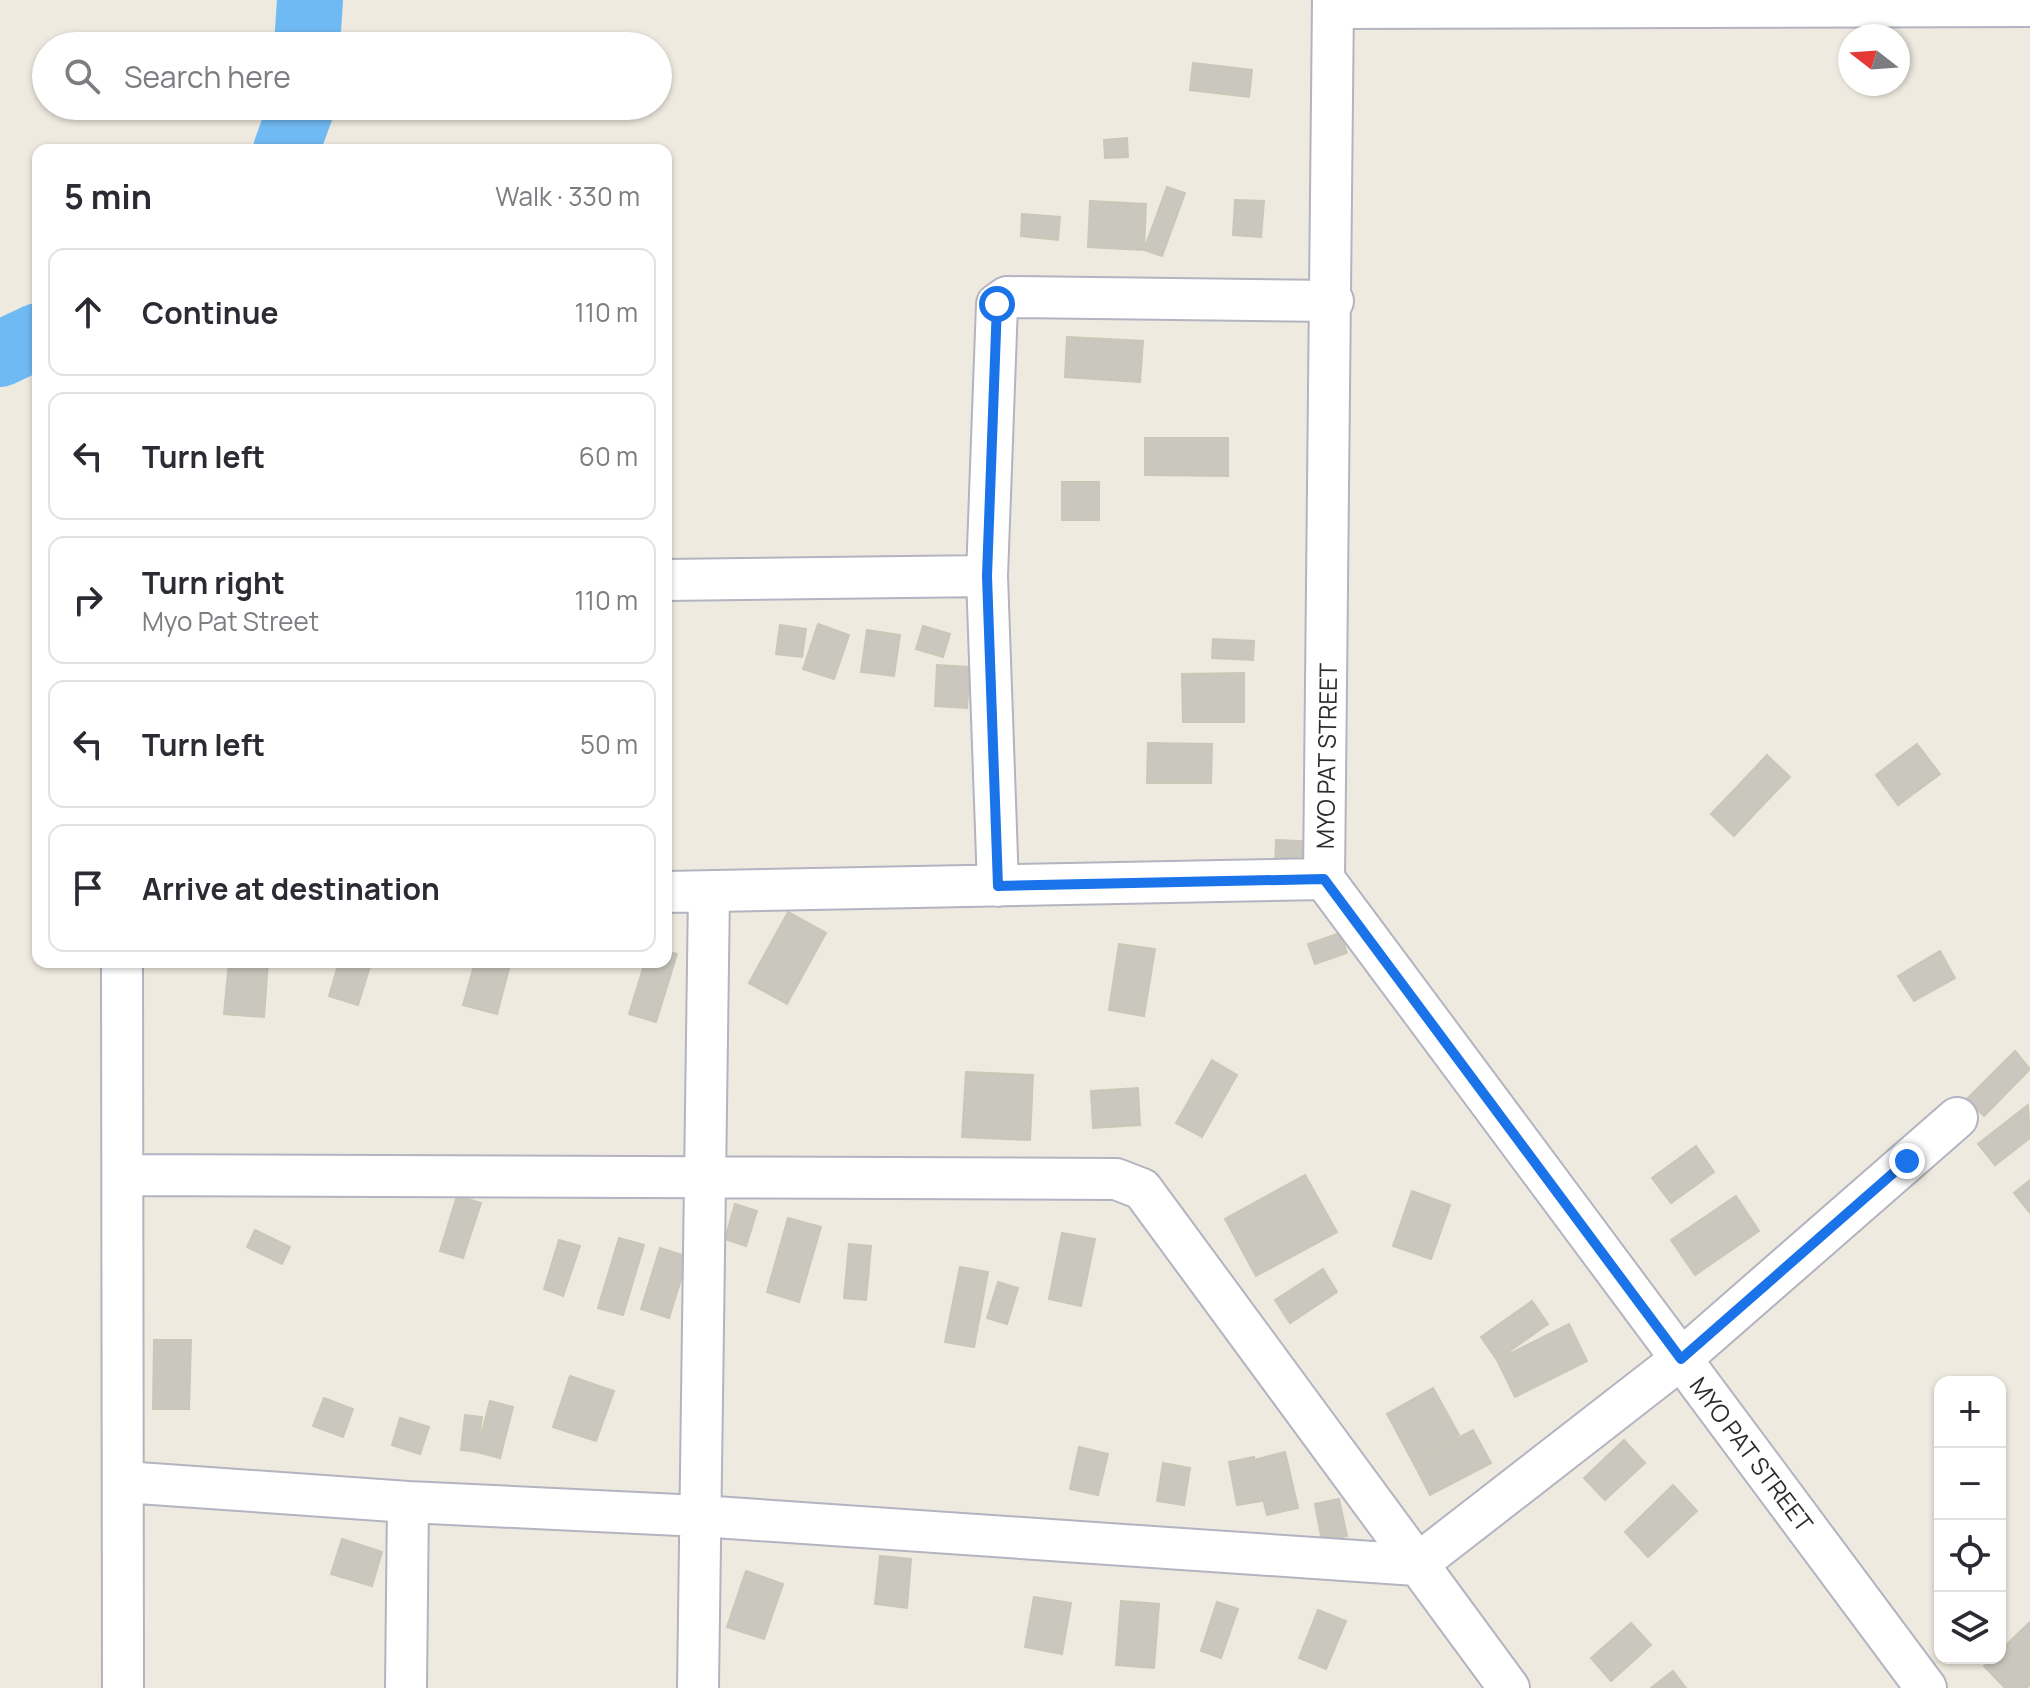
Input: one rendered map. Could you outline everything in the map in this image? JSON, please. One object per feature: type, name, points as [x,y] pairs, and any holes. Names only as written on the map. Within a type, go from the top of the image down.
[{"type":"street","points":[[1333,4],[2030,6]]},
{"type":"street","name":"MYO PAT STREET","points":[[1333,4],[1333,301],[1324,879],[1926,1688]]},
{"type":"street","points":[[998,886],[987,576],[997,304],[1001,299],[1333,301]]},
{"type":"street","points":[[672,580],[987,576]]},
{"type":"street","points":[[672,892],[1324,879]]},
{"type":"street","points":[[698,1688],[709,892]]},
{"type":"street","points":[[122,968],[123,1688]]},
{"type":"street","points":[[124,1482],[408,1502],[700,1516],[1416,1565],[1681,1359],[1957,1118]]},
{"type":"street","points":[[123,1175],[1116,1179],[1142,1189],[1509,1688]]},
{"type":"street","points":[[406,1688],[408,1502]]},
{"type":"building","points":[[1193,63],[1252,70],[1249,97],[1190,90]]},
{"type":"building","points":[[1127,138],[1128,157],[1105,158],[1104,140]]},
{"type":"building","points":[[1167,187],[1185,193],[1162,256],[1144,250]]},
{"type":"building","points":[[1235,200],[1264,201],[1261,237],[1233,235]]},
{"type":"building","points":[[1090,201],[1146,204],[1144,250],[1088,247]]},
{"type":"building","points":[[1022,214],[1060,217],[1058,240],[1021,236]]},
{"type":"building","points":[[1067,337],[1143,341],[1140,382],[1065,377]]},
{"type":"building","points":[[1145,438],[1228,438],[1228,476],[1145,475]]},
{"type":"building","points":[[1062,482],[1099,482],[1099,520],[1062,520]]},
{"type":"building","points":[[818,624],[849,635],[834,679],[803,669]]},
{"type":"building","points":[[780,625],[806,629],[802,657],[776,654]]},
{"type":"building","points":[[923,626],[950,634],[943,657],[916,649]]},
{"type":"building","points":[[867,630],[900,635],[894,676],[861,672]]},
{"type":"building","points":[[1213,639],[1254,641],[1253,660],[1212,658]]},
{"type":"building","points":[[937,665],[970,667],[967,708],[935,706]]},
{"type":"building","points":[[1244,673],[1244,722],[1183,722],[1182,674]]},
{"type":"building","points":[[1148,743],[1212,744],[1211,783],[1147,783]]},
{"type":"building","points":[[1917,744],[1940,774],[1898,805],[1876,775]]},
{"type":"building","points":[[1767,755],[1790,777],[1758,810],[1735,789]]},
{"type":"building","points":[[1735,789],[1758,810],[1734,836],[1711,814]]},
{"type":"building","points":[[1276,840],[1322,842],[1320,868],[1275,866]]},
{"type":"building","points":[[788,912],[826,933],[787,1004],[749,983]]},
{"type":"building","points":[[1340,933],[1347,953],[1315,964],[1308,944]]},
{"type":"building","points":[[1119,944],[1155,949],[1144,1016],[1109,1010]]},
{"type":"building","points":[[1940,951],[1955,978],[1914,1001],[1898,976]]},
{"type":"building","points":[[672,953],[677,954],[656,1022],[629,1014],[643,968],[672,968]]},
{"type":"building","points":[[228,968],[268,968],[264,1017],[224,1014]]},
{"type":"building","points":[[337,968],[369,968],[358,1005],[329,996]]},
{"type":"building","points":[[473,968],[509,968],[497,1014],[463,1005]]},
{"type":"building","points":[[2015,1051],[2030,1069],[1984,1116],[1967,1099]]},
{"type":"building","points":[[1212,1060],[1237,1075],[1202,1137],[1176,1123]]},
{"type":"building","points":[[966,1072],[1033,1075],[1030,1140],[962,1137]]},
{"type":"building","points":[[1138,1088],[1140,1125],[1093,1128],[1091,1091]]},
{"type":"building","points":[[2028,1105],[2030,1138],[1995,1165],[1978,1144]]},
{"type":"building","points":[[1696,1146],[1714,1172],[1671,1203],[1652,1178]]},
{"type":"building","points":[[1305,1175],[1337,1232],[1256,1276],[1225,1219]]},
{"type":"building","points":[[2030,1180],[2030,1213],[2014,1193]]},
{"type":"building","points":[[1412,1191],[1450,1205],[1431,1259],[1393,1246]]},
{"type":"building","points":[[457,1196],[481,1203],[463,1258],[440,1251]]},
{"type":"building","points":[[1736,1196],[1759,1231],[1695,1275],[1671,1240]]},
{"type":"building","points":[[735,1204],[757,1211],[746,1246],[725,1239]]},
{"type":"building","points":[[788,1218],[821,1227],[799,1302],[767,1292]]},
{"type":"building","points":[[255,1230],[290,1247],[282,1264],[247,1247]]},
{"type":"building","points":[[1062,1233],[1095,1239],[1081,1306],[1049,1299]]},
{"type":"building","points":[[619,1238],[644,1245],[623,1315],[598,1308]]},
{"type":"building","points":[[559,1240],[580,1246],[563,1296],[544,1289]]},
{"type":"building","points":[[849,1244],[871,1246],[866,1300],[844,1298]]},
{"type":"building","points":[[660,1248],[688,1257],[669,1318],[641,1309]]},
{"type":"building","points":[[960,1267],[988,1272],[974,1347],[945,1342]]},
{"type":"building","points":[[1323,1269],[1337,1292],[1290,1323],[1275,1300]]},
{"type":"building","points":[[998,1282],[1018,1288],[1007,1324],[987,1318]]},
{"type":"building","points":[[1532,1301],[1548,1324],[1497,1360],[1481,1337]]},
{"type":"building","points":[[1569,1324],[1587,1361],[1515,1397],[1497,1360]]},
{"type":"building","points":[[154,1340],[191,1340],[189,1409],[153,1409]]},
{"type":"building","points":[[570,1376],[614,1391],[596,1441],[553,1427]]},
{"type":"building","points":[[1433,1388],[1459,1435],[1413,1462],[1387,1414]]},
{"type":"building","points":[[324,1398],[353,1409],[343,1437],[313,1426]]},
{"type":"building","points":[[490,1401],[513,1407],[500,1458],[477,1452]]},
{"type":"building","points":[[465,1415],[482,1417],[477,1452],[461,1450]]},
{"type":"building","points":[[400,1418],[429,1427],[420,1454],[392,1445]]},
{"type":"building","points":[[1473,1430],[1491,1463],[1430,1495],[1413,1462]]},
{"type":"building","points":[[1624,1440],[1645,1463],[1605,1500],[1584,1478]]},
{"type":"building","points":[[1079,1447],[1108,1454],[1098,1495],[1070,1489]]},
{"type":"building","points":[[1285,1452],[1298,1508],[1267,1515],[1254,1460]]},
{"type":"building","points":[[1254,1457],[1262,1501],[1237,1505],[1229,1462]]},
{"type":"building","points":[[1163,1463],[1190,1468],[1184,1505],[1157,1501]]},
{"type":"building","points":[[1673,1485],[1697,1511],[1648,1557],[1625,1532]]},
{"type":"building","points":[[1339,1499],[1347,1536],[1322,1541],[1315,1504]]},
{"type":"building","points":[[342,1539],[382,1552],[372,1586],[331,1574]]},
{"type":"building","points":[[880,1556],[911,1559],[907,1608],[875,1604]]},
{"type":"building","points":[[746,1571],[783,1584],[764,1639],[727,1627]]},
{"type":"building","points":[[1034,1597],[1071,1603],[1062,1654],[1025,1647]]},
{"type":"building","points":[[1121,1601],[1159,1604],[1154,1668],[1116,1665]]},
{"type":"building","points":[[1217,1602],[1238,1609],[1221,1658],[1201,1651]]},
{"type":"building","points":[[1318,1610],[1346,1621],[1326,1669],[1299,1658]]},
{"type":"building","points":[[2030,1622],[2030,1685],[2026,1688],[2005,1688],[1984,1666],[2006,1664],[2006,1645]]},
{"type":"building","points":[[1631,1623],[1651,1645],[1611,1681],[1591,1658]]},
{"type":"building","points":[[1673,1671],[1686,1688],[1651,1688]]},
{"type":"waterway","points":[[308,32],[310,0]]},
{"type":"waterway","points":[[288,144],[297,120]]},
{"type":"waterway","points":[[0,354],[32,339]]},
{"type":"route","points":[[997,304],[987,576],[998,886],[1324,879],[1681,1359],[1907,1161]]}]
